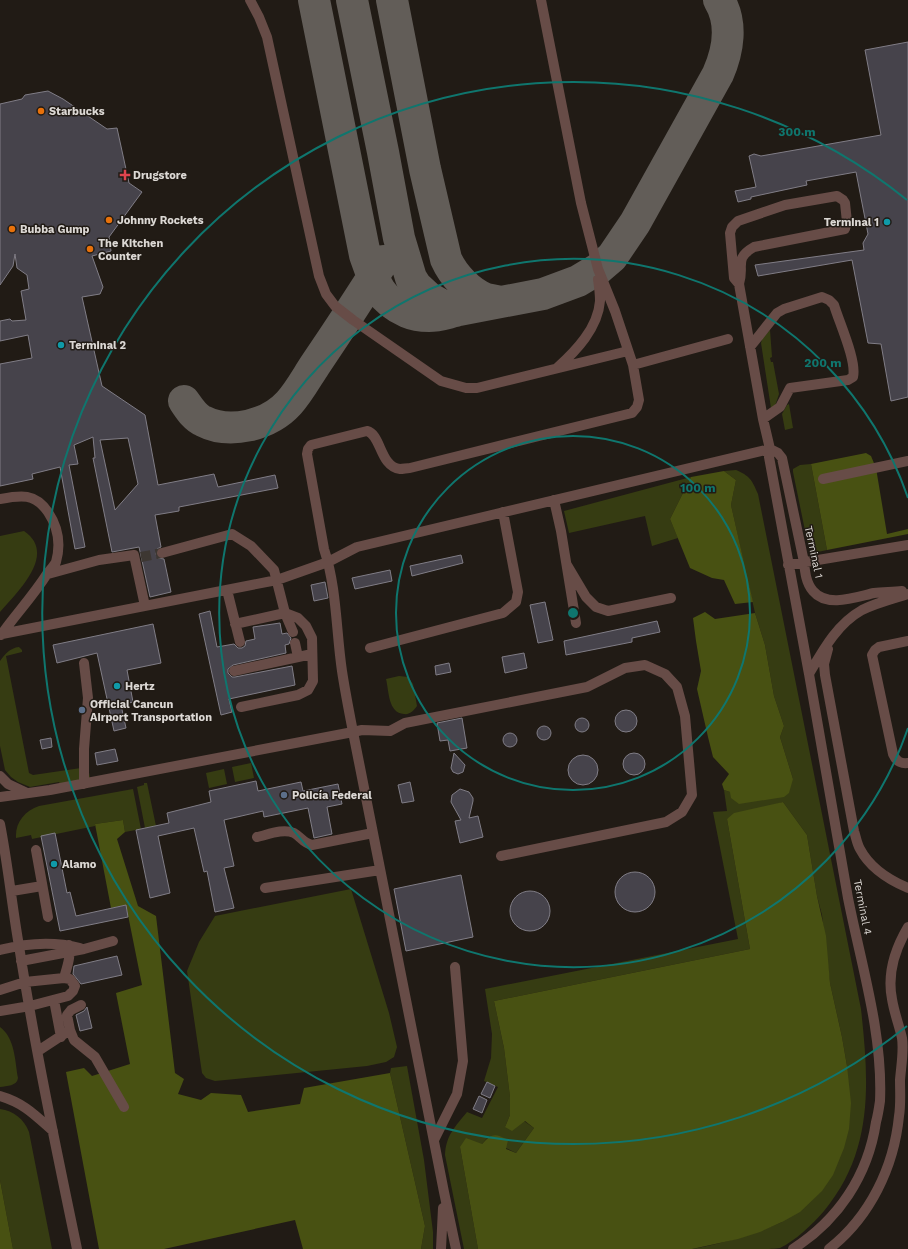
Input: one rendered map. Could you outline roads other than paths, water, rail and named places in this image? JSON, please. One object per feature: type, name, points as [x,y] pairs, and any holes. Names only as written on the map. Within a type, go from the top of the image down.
[{"type":"street","points":[[250,0],[259,17],[267,38],[319,276],[326,294],[335,306],[352,320],[440,381],[466,388],[477,388],[556,370],[628,351]]},
{"type":"street","points":[[456,1249],[380,870],[357,731],[342,671],[334,598],[306,454],[311,445],[367,431],[373,434],[383,456],[391,465],[399,469],[418,466],[632,413],[637,407],[639,400],[633,365],[615,310],[598,269],[581,203],[541,0]]},
{"type":"street","name":"Terminal 1","points":[[739,284],[734,278],[730,233],[732,227],[738,220],[785,204],[837,196],[843,200],[847,222],[845,229],[754,246],[747,251],[740,260],[741,276],[739,284],[763,419],[770,448],[769,458],[809,674]]},
{"type":"street","points":[[556,370],[575,352],[590,330],[596,317],[600,301],[598,269]]},
{"type":"street","points":[[750,347],[777,313],[784,309],[822,297],[829,300],[834,305],[854,373],[853,377],[848,380],[790,388],[780,406],[773,413],[763,419]]},
{"type":"street","points":[[633,365],[728,339]]},
{"type":"street","points":[[1,635],[277,580],[328,562],[357,547],[770,448]]},
{"type":"street","name":"Terminal 1","points":[[770,448],[782,458],[806,578],[813,592],[821,597],[831,600],[846,599],[876,593],[908,592]]},
{"type":"street","points":[[823,479],[908,461]]},
{"type":"street","points":[[0,499],[23,495],[32,497],[45,507],[53,519],[58,532],[59,546],[55,562],[48,574],[1,635]]},
{"type":"street","points":[[554,500],[567,565],[576,623]]},
{"type":"street","points":[[370,648],[503,613],[516,602],[518,592],[503,512]]},
{"type":"street","points":[[162,553],[232,534],[242,540],[263,558],[274,570],[293,632]]},
{"type":"street","points":[[788,565],[908,544]]},
{"type":"street","points":[[48,574],[99,560],[137,556],[145,606]]},
{"type":"street","points":[[567,565],[586,597],[596,607],[608,611],[671,598]]},
{"type":"street","points":[[227,590],[240,642]]},
{"type":"street","points":[[809,674],[823,649],[835,633],[848,620],[861,611],[908,592]]},
{"type":"street","points":[[235,624],[286,613],[298,618],[306,626],[312,638],[313,681],[308,690],[298,695],[240,707]]},
{"type":"street","points":[[835,633],[826,653],[824,664],[825,676],[854,831],[860,848],[869,863],[893,882],[908,888]]},
{"type":"street","points":[[908,641],[879,647],[872,655],[893,754],[898,762],[908,764]]},
{"type":"street","points":[[295,643],[298,657]]},
{"type":"street","points":[[234,670],[312,654]]},
{"type":"street","points":[[84,663],[88,698],[84,749],[84,784]]},
{"type":"street","points":[[0,797],[84,784],[357,731],[390,731],[405,723],[587,687],[625,668],[644,665],[665,674],[677,687],[685,716],[692,795],[682,812],[666,822],[501,856]]},
{"type":"street","name":"Terminal 4","points":[[793,1249],[823,1226],[843,1204],[857,1182],[867,1160],[874,1137],[880,1102],[878,1056],[872,1015],[849,900],[809,674]]},
{"type":"street","points":[[0,776],[8,784],[27,793]]},
{"type":"street","points":[[0,824],[12,891],[21,961],[77,1249]]},
{"type":"street","points":[[257,837],[285,831],[292,832],[306,843],[312,845],[373,833]]},
{"type":"street","points":[[36,850],[48,917]]},
{"type":"street","points":[[0,859],[10,878]]},
{"type":"street","points":[[265,888],[380,870]]},
{"type":"street","points":[[12,891],[42,886]]},
{"type":"street","points":[[908,927],[900,942],[893,962],[890,982],[892,1000],[908,1059]]},
{"type":"street","points":[[0,950],[19,945],[49,943],[70,948],[84,949],[113,941]]},
{"type":"street","points":[[21,961],[70,948]]},
{"type":"street","points":[[64,978],[70,948]]},
{"type":"street","points":[[434,1140],[457,1094],[463,1061],[455,967]]},
{"type":"street","points":[[0,990],[26,982],[64,978],[70,979],[75,986],[73,991],[68,996],[30,1006],[0,1011]]},
{"type":"street","points":[[54,1000],[61,1037]]},
{"type":"street","points":[[81,1005],[71,1010],[67,1015],[74,1040],[95,1057],[124,1107]]},
{"type":"street","points":[[38,1051],[70,1030]]},
{"type":"street","points":[[829,1249],[853,1225],[873,1199],[886,1171],[892,1153],[899,1116],[902,1039]]},
{"type":"street","points":[[0,1096],[14,1100],[27,1108],[53,1131]]},
{"type":"street","points":[[441,1249],[444,1192]]},
{"type":"tunnel","points":[[141,557],[162,553]]},
{"type":"place","name":"Starbucks","points":[[41,111]]},
{"type":"place","name":"Drugstore","points":[[125,175]]},
{"type":"place","name":"Johnny Rockets","points":[[109,220]]},
{"type":"place","name":"Terminal 1","points":[[887,222]]},
{"type":"place","name":"Bubba Gump","points":[[12,229]]},
{"type":"place","name":"The Kitchen Counter","points":[[90,249]]},
{"type":"place","name":"Terminal 2","points":[[61,345]]},
{"type":"place","name":"Hertz","points":[[117,686]]},
{"type":"place","name":"Official Cancun Airport Transportation","points":[[82,710]]},
{"type":"place","name":"Policía Federal","points":[[284,795]]},
{"type":"place","name":"Alamo","points":[[54,864]]}]
